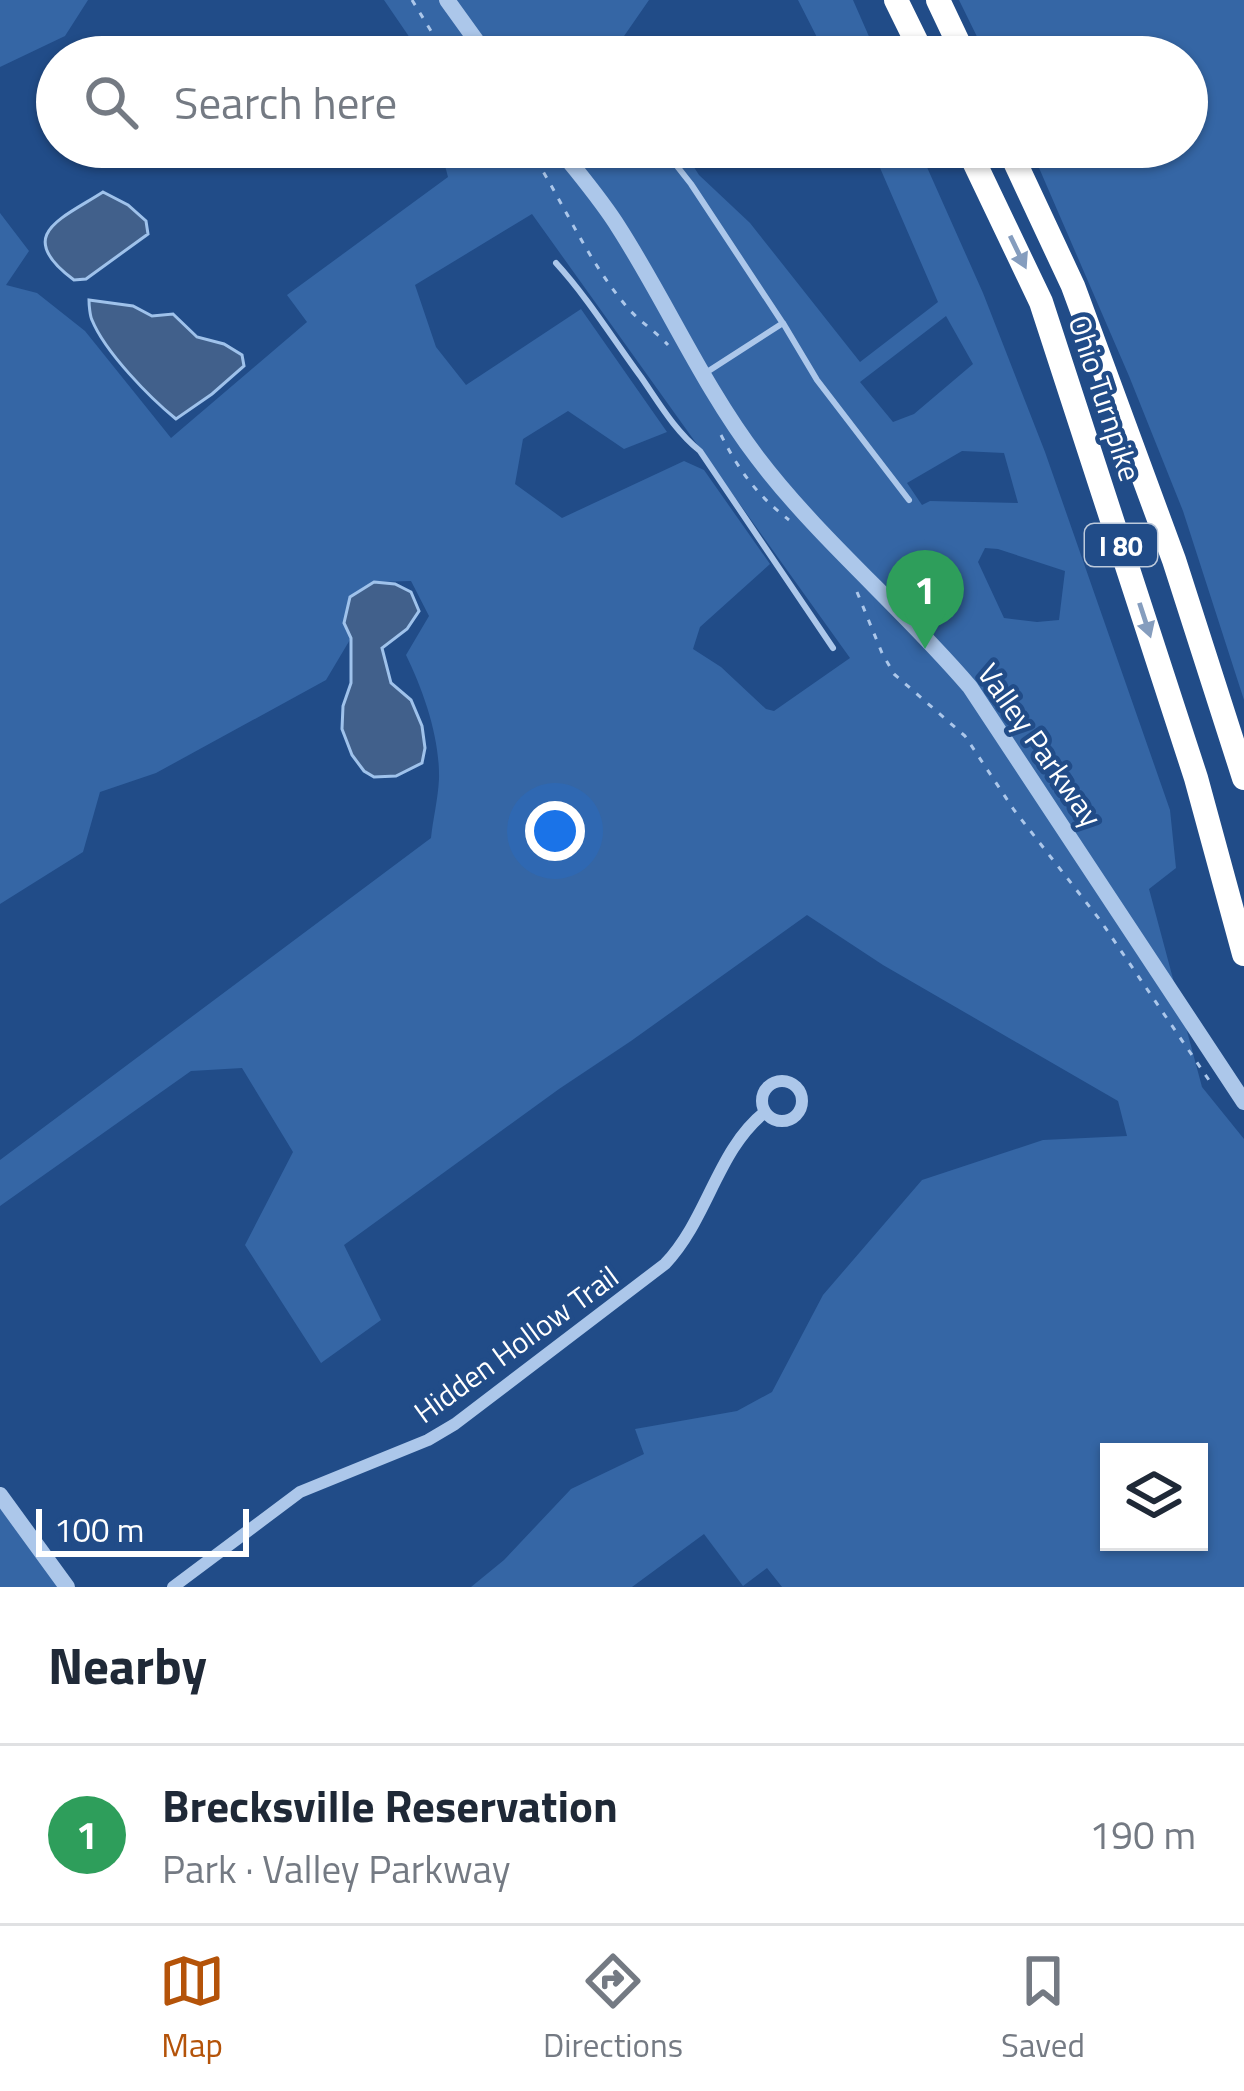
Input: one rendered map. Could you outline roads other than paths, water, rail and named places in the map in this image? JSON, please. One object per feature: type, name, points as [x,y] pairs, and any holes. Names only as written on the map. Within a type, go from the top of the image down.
[{"type":"highway","points":[[896,0],[914,36]]},
{"type":"highway","points":[[938,0],[955,36]]},
{"type":"highway","name":"Ohio Turnpike","points":[[977,168],[1042,302],[1196,778],[1244,954]]},
{"type":"highway","name":"Ohio Turnpike","points":[[1017,168],[1073,286],[1174,560],[1244,778]]},
{"type":"street","points":[[447,0],[473,36]]},
{"type":"street","name":"Valley Parkway","points":[[574,168],[617,224],[747,443],[816,524],[970,687],[1244,1102]]},
{"type":"street","name":"Hidden Hollow Trail","points":[[172,1587],[300,1492],[428,1440],[455,1424],[665,1264],[689,1236],[740,1136],[765,1112]]},
{"type":"street","points":[[0,1495],[67,1587]]},
{"type":"lane","points":[[678,168],[817,380],[909,500]]},
{"type":"lane","points":[[556,262],[586,297],[678,430],[700,451],[833,648]]},
{"type":"lane","points":[[704,374],[783,322]]},
{"type":"place","name":"Brecksville Reservation","points":[[925,649]]}]
